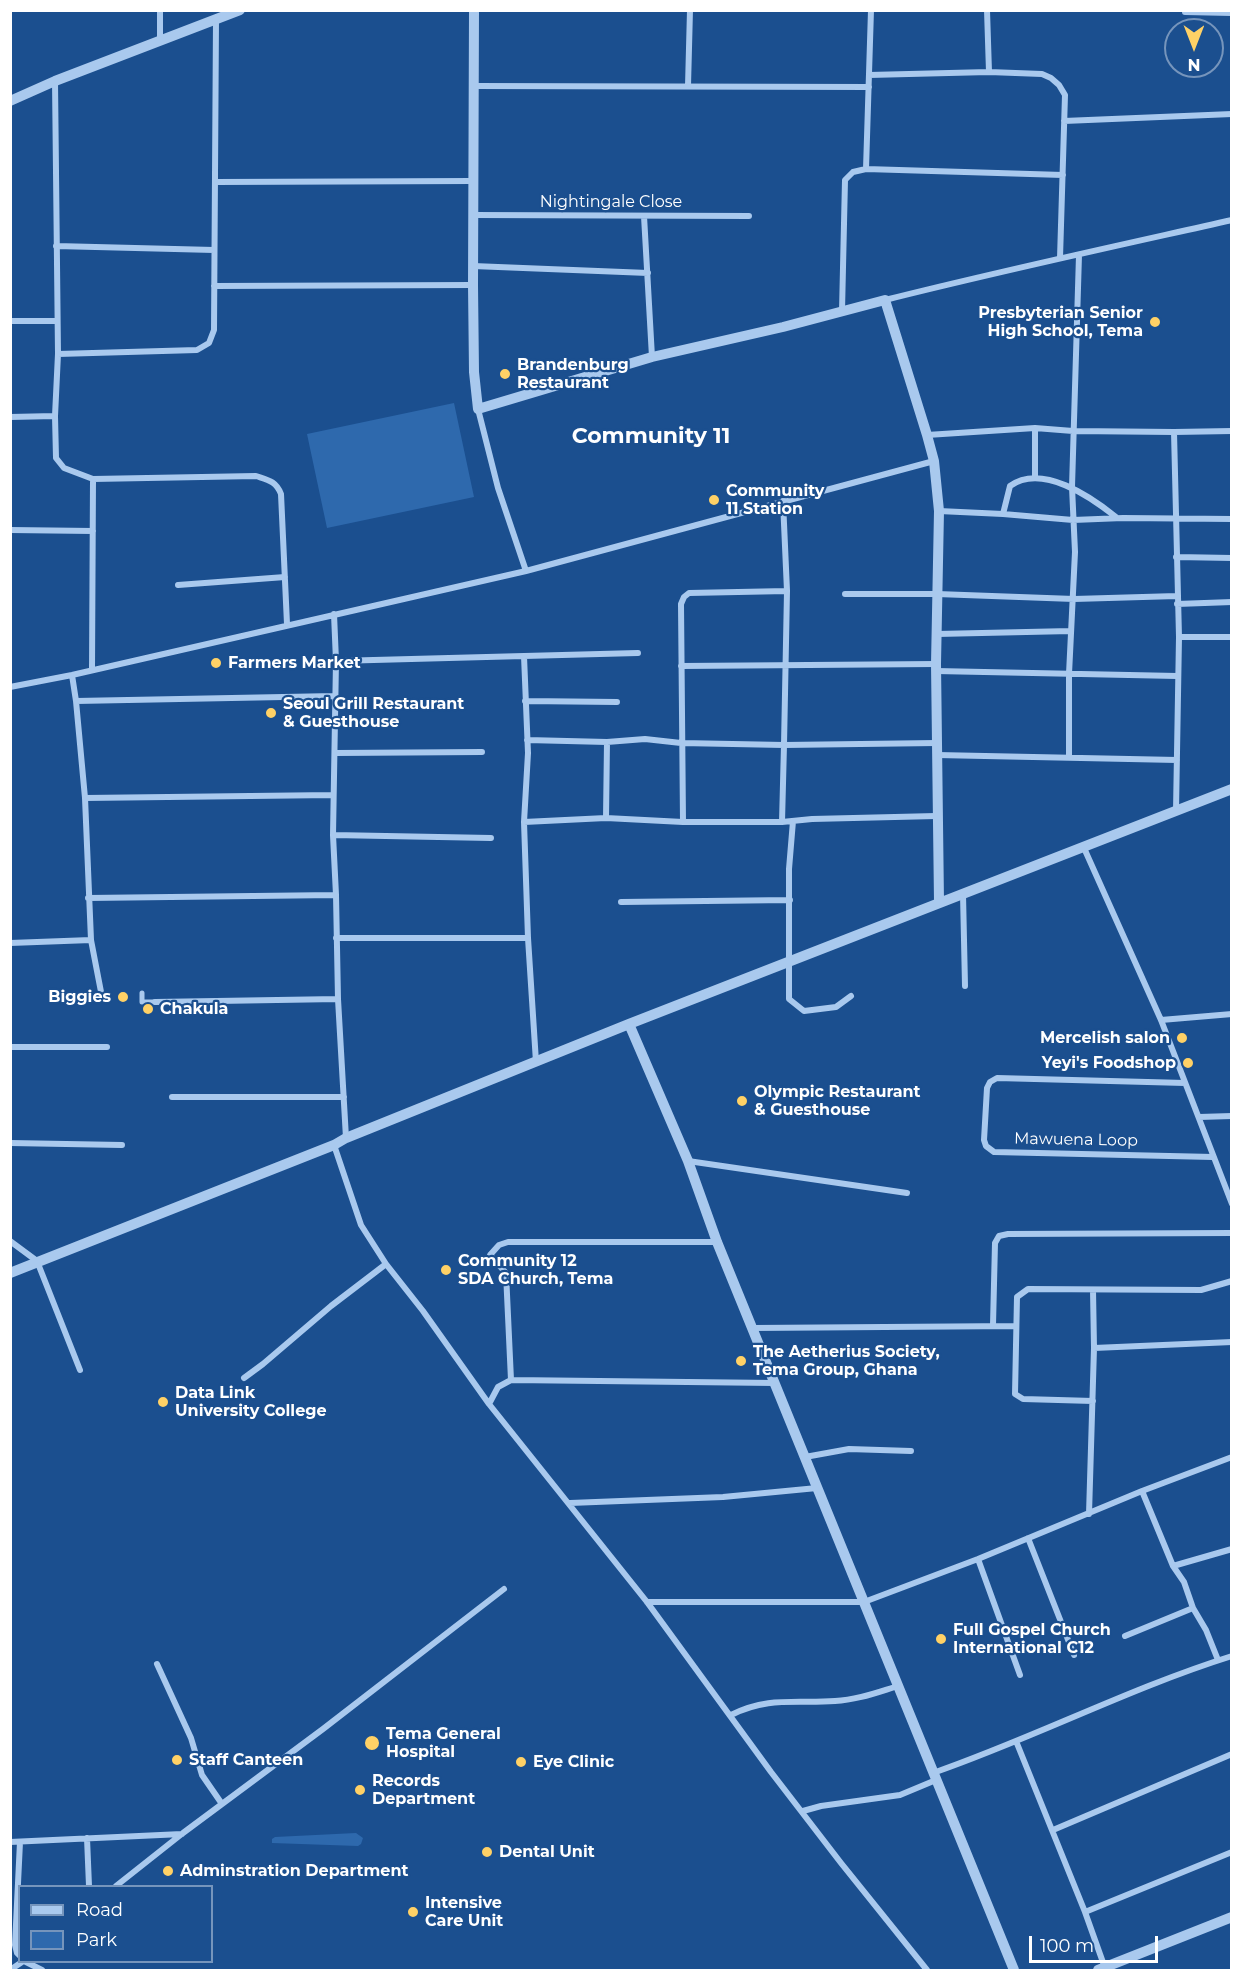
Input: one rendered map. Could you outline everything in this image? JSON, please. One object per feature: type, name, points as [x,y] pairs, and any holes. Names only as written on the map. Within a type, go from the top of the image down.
[{"type":"street","points":[[160,10],[160,42]]},
{"type":"street","points":[[10,101],[240,10]]},
{"type":"street","points":[[474,10],[475,86],[472,181],[474,372],[478,409],[498,488],[526,571]]},
{"type":"street","points":[[688,86],[690,10]]},
{"type":"street","points":[[866,169],[871,10]]},
{"type":"street","points":[[987,10],[989,72]]},
{"type":"street","points":[[1185,12],[1232,13]]},
{"type":"street","points":[[58,354],[197,350],[209,343],[214,330],[216,20]]},
{"type":"street","points":[[869,75],[989,72],[1042,75],[1051,78],[1065,95],[1060,258]]},
{"type":"street","points":[[56,81],[58,354],[55,416],[56,458],[64,468],[93,479],[256,476],[270,480],[278,486],[281,494],[287,624]]},
{"type":"street","points":[[475,86],[869,87]]},
{"type":"street","points":[[1064,121],[1232,114]]},
{"type":"street","points":[[842,310],[845,180],[853,172],[866,169],[1063,175]]},
{"type":"street","points":[[216,182],[472,181]]},
{"type":"street","name":"Nightingale Close","points":[[474,215],[749,216]]},
{"type":"street","points":[[644,216],[652,357]]},
{"type":"street","points":[[478,409],[652,357],[1060,258],[1232,220]]},
{"type":"street","points":[[56,246],[214,250]]},
{"type":"street","points":[[1069,756],[1069,674],[1075,545],[1072,487],[1078,255]]},
{"type":"street","points":[[473,266],[648,273]]},
{"type":"street","points":[[214,286],[473,285]]},
{"type":"street","points":[[885,300],[934,461],[939,511],[936,668],[938,755],[936,816],[939,902]]},
{"type":"street","points":[[10,321],[56,321]]},
{"type":"street","points":[[10,417],[55,416]]},
{"type":"street","points":[[1035,428],[1035,478]]},
{"type":"street","points":[[927,435],[1035,428],[1073,431],[1232,431]]},
{"type":"street","points":[[1174,432],[1179,637],[1176,811]]},
{"type":"street","points":[[10,687],[72,675],[526,571],[934,461]]},
{"type":"street","points":[[1003,514],[1010,486],[1018,480],[1035,478],[1072,487],[1096,501],[1117,518]]},
{"type":"street","points":[[92,670],[93,479]]},
{"type":"street","points":[[782,822],[787,591],[783,501]]},
{"type":"street","points":[[939,511],[1073,520],[1232,519]]},
{"type":"street","points":[[10,530],[93,531]]},
{"type":"street","points":[[1176,557],[1232,558]]},
{"type":"street","points":[[178,585],[285,577]]},
{"type":"street","points":[[683,822],[681,604],[684,597],[690,592],[787,591]]},
{"type":"street","points":[[845,594],[937,594],[1074,599],[1177,596]]},
{"type":"street","points":[[1177,604],[1232,602]]},
{"type":"street","points":[[334,614],[336,661],[333,835],[338,999],[346,1138]]},
{"type":"street","points":[[937,634],[1071,631]]},
{"type":"street","points":[[1179,637],[1232,637]]},
{"type":"street","points":[[336,661],[638,653]]},
{"type":"street","points":[[524,656],[527,741],[524,822],[536,1062]]},
{"type":"street","points":[[681,666],[936,668],[1178,676]]},
{"type":"street","points":[[72,675],[85,798],[91,940],[102,997]]},
{"type":"street","points":[[76,701],[335,696]]},
{"type":"street","points":[[525,701],[617,702]]},
{"type":"street","points":[[527,741],[607,742],[645,739],[681,743],[784,745],[937,743]]},
{"type":"street","points":[[606,818],[607,742]]},
{"type":"street","points":[[334,753],[482,752]]},
{"type":"street","points":[[938,755],[1177,760]]},
{"type":"street","points":[[10,1273],[175,1209],[629,1024],[1232,789]]},
{"type":"street","points":[[85,798],[333,795]]},
{"type":"street","points":[[524,822],[606,818],[683,822],[782,822],[812,819],[936,816]]},
{"type":"street","points":[[793,821],[789,999],[804,1011],[836,1007],[851,996]]},
{"type":"street","points":[[333,835],[491,838]]},
{"type":"street","points":[[1084,848],[1161,1020],[1232,1204]]},
{"type":"street","points":[[963,894],[965,987]]},
{"type":"street","points":[[88,898],[336,895]]},
{"type":"street","points":[[621,902],[790,900]]},
{"type":"street","points":[[336,938],[528,938]]},
{"type":"street","points":[[10,943],[91,940]]},
{"type":"street","points":[[142,993],[142,1002],[338,999]]},
{"type":"street","points":[[1161,1020],[1232,1014]]},
{"type":"street","points":[[629,1024],[688,1161],[717,1242],[1014,1971]]},
{"type":"street","points":[[10,1047],[107,1047]]},
{"type":"street","name":"Mawuena Loop","points":[[1185,1083],[997,1078],[990,1082],[987,1088],[984,1140],[986,1146],[994,1152],[1213,1157]]},
{"type":"street","points":[[172,1097],[344,1097]]},
{"type":"street","points":[[1199,1117],[1232,1116]]},
{"type":"street","points":[[10,1143],[122,1144]]},
{"type":"street","points":[[334,1144],[361,1225],[386,1264],[423,1311],[489,1404],[647,1602],[771,1772],[927,1971]]},
{"type":"street","points":[[688,1161],[907,1193]]},
{"type":"street","points":[[993,1325],[995,1243],[999,1236],[1008,1234],[1232,1233]]},
{"type":"street","points":[[10,1241],[37,1261],[80,1370]]},
{"type":"street","points":[[511,1380],[506,1273],[490,1256],[499,1245],[508,1242],[717,1242]]},
{"type":"street","points":[[244,1378],[386,1264]]},
{"type":"street","points":[[1093,1401],[1023,1399],[1015,1394],[1017,1297],[1028,1289],[1201,1290],[1232,1281]]},
{"type":"street","points":[[1089,1514],[1094,1348],[1093,1290]]},
{"type":"street","points":[[753,1328],[1016,1326]]},
{"type":"street","points":[[1094,1348],[1232,1342]]},
{"type":"street","points":[[489,1404],[498,1387],[511,1380],[775,1383]]},
{"type":"street","points":[[805,1456],[849,1449],[910,1451]]},
{"type":"street","points":[[647,1602],[864,1602],[1232,1457]]},
{"type":"street","points":[[570,1503],[723,1497],[819,1488]]},
{"type":"street","points":[[1142,1491],[1173,1566],[1185,1582],[1193,1608],[1206,1630],[1218,1660]]},
{"type":"street","points":[[1028,1538],[1074,1655]]},
{"type":"street","points":[[1173,1566],[1232,1549]]},
{"type":"street","points":[[978,1559],[1020,1675]]},
{"type":"street","points":[[118,1885],[183,1833],[323,1729],[504,1589]]},
{"type":"street","points":[[1125,1636],[1193,1608]]},
{"type":"street","points":[[802,1811],[900,1795],[935,1776],[1016,1741],[1232,1656]]},
{"type":"street","points":[[157,1664],[191,1738],[202,1775],[222,1804]]},
{"type":"street","points":[[731,1715],[748,1707],[768,1702],[850,1700],[898,1686]]},
{"type":"street","points":[[1016,1741],[1085,1912],[1101,1969],[1232,1917]]},
{"type":"street","points":[[1053,1830],[1232,1754]]},
{"type":"street","points":[[10,1842],[183,1833]]},
{"type":"street","points":[[87,1839],[89,1885]]},
{"type":"street","points":[[18,1954],[15,1945],[20,1842]]},
{"type":"street","points":[[1085,1912],[1232,1852]]},
{"type":"street","points":[[26,1963],[42,1971]]},
{"type":"green space","points":[[454,403],[474,497],[327,528],[307,434]]},
{"type":"green space","points":[[356,1833],[363,1838],[358,1846],[272,1843],[275,1837]]},
{"type":"place","name":"Presbyterian Senior High School, Tema","points":[[1155,322]]},
{"type":"place","name":"Brandenburg Restaurant","points":[[505,374]]},
{"type":"place","name":"Community 11 Station","points":[[714,500]]},
{"type":"place","name":"Farmers Market","points":[[216,663]]},
{"type":"place","name":"Seoul Grill Restaurant & Guesthouse","points":[[271,713]]},
{"type":"place","name":"Biggies","points":[[123,997]]},
{"type":"place","name":"Chakula","points":[[148,1009]]},
{"type":"place","name":"Mercelish salon","points":[[1182,1038]]},
{"type":"place","name":"Yeyi's Foodshop","points":[[1188,1063]]},
{"type":"place","name":"Olympic Restaurant & Guesthouse","points":[[742,1101]]},
{"type":"place","name":"Community 12 SDA Church, Tema","points":[[446,1270]]},
{"type":"place","name":"The Aetherius Society, Tema Group, Ghana","points":[[741,1361]]},
{"type":"place","name":"Data Link University College","points":[[163,1402]]},
{"type":"place","name":"Full Gospel Church International C12","points":[[941,1639]]},
{"type":"place","name":"Tema General Hospital","points":[[372,1743]]},
{"type":"place","name":"Staff Canteen","points":[[177,1760]]},
{"type":"place","name":"Eye Clinic","points":[[521,1762]]},
{"type":"place","name":"Records Department","points":[[360,1790]]},
{"type":"place","name":"Dental Unit","points":[[487,1852]]},
{"type":"place","name":"Adminstration Department","points":[[168,1871]]},
{"type":"place","name":"Intensive Care Unit","points":[[413,1912]]},
{"type":"district","name":"Community 11","points":[[651,437]]}]
